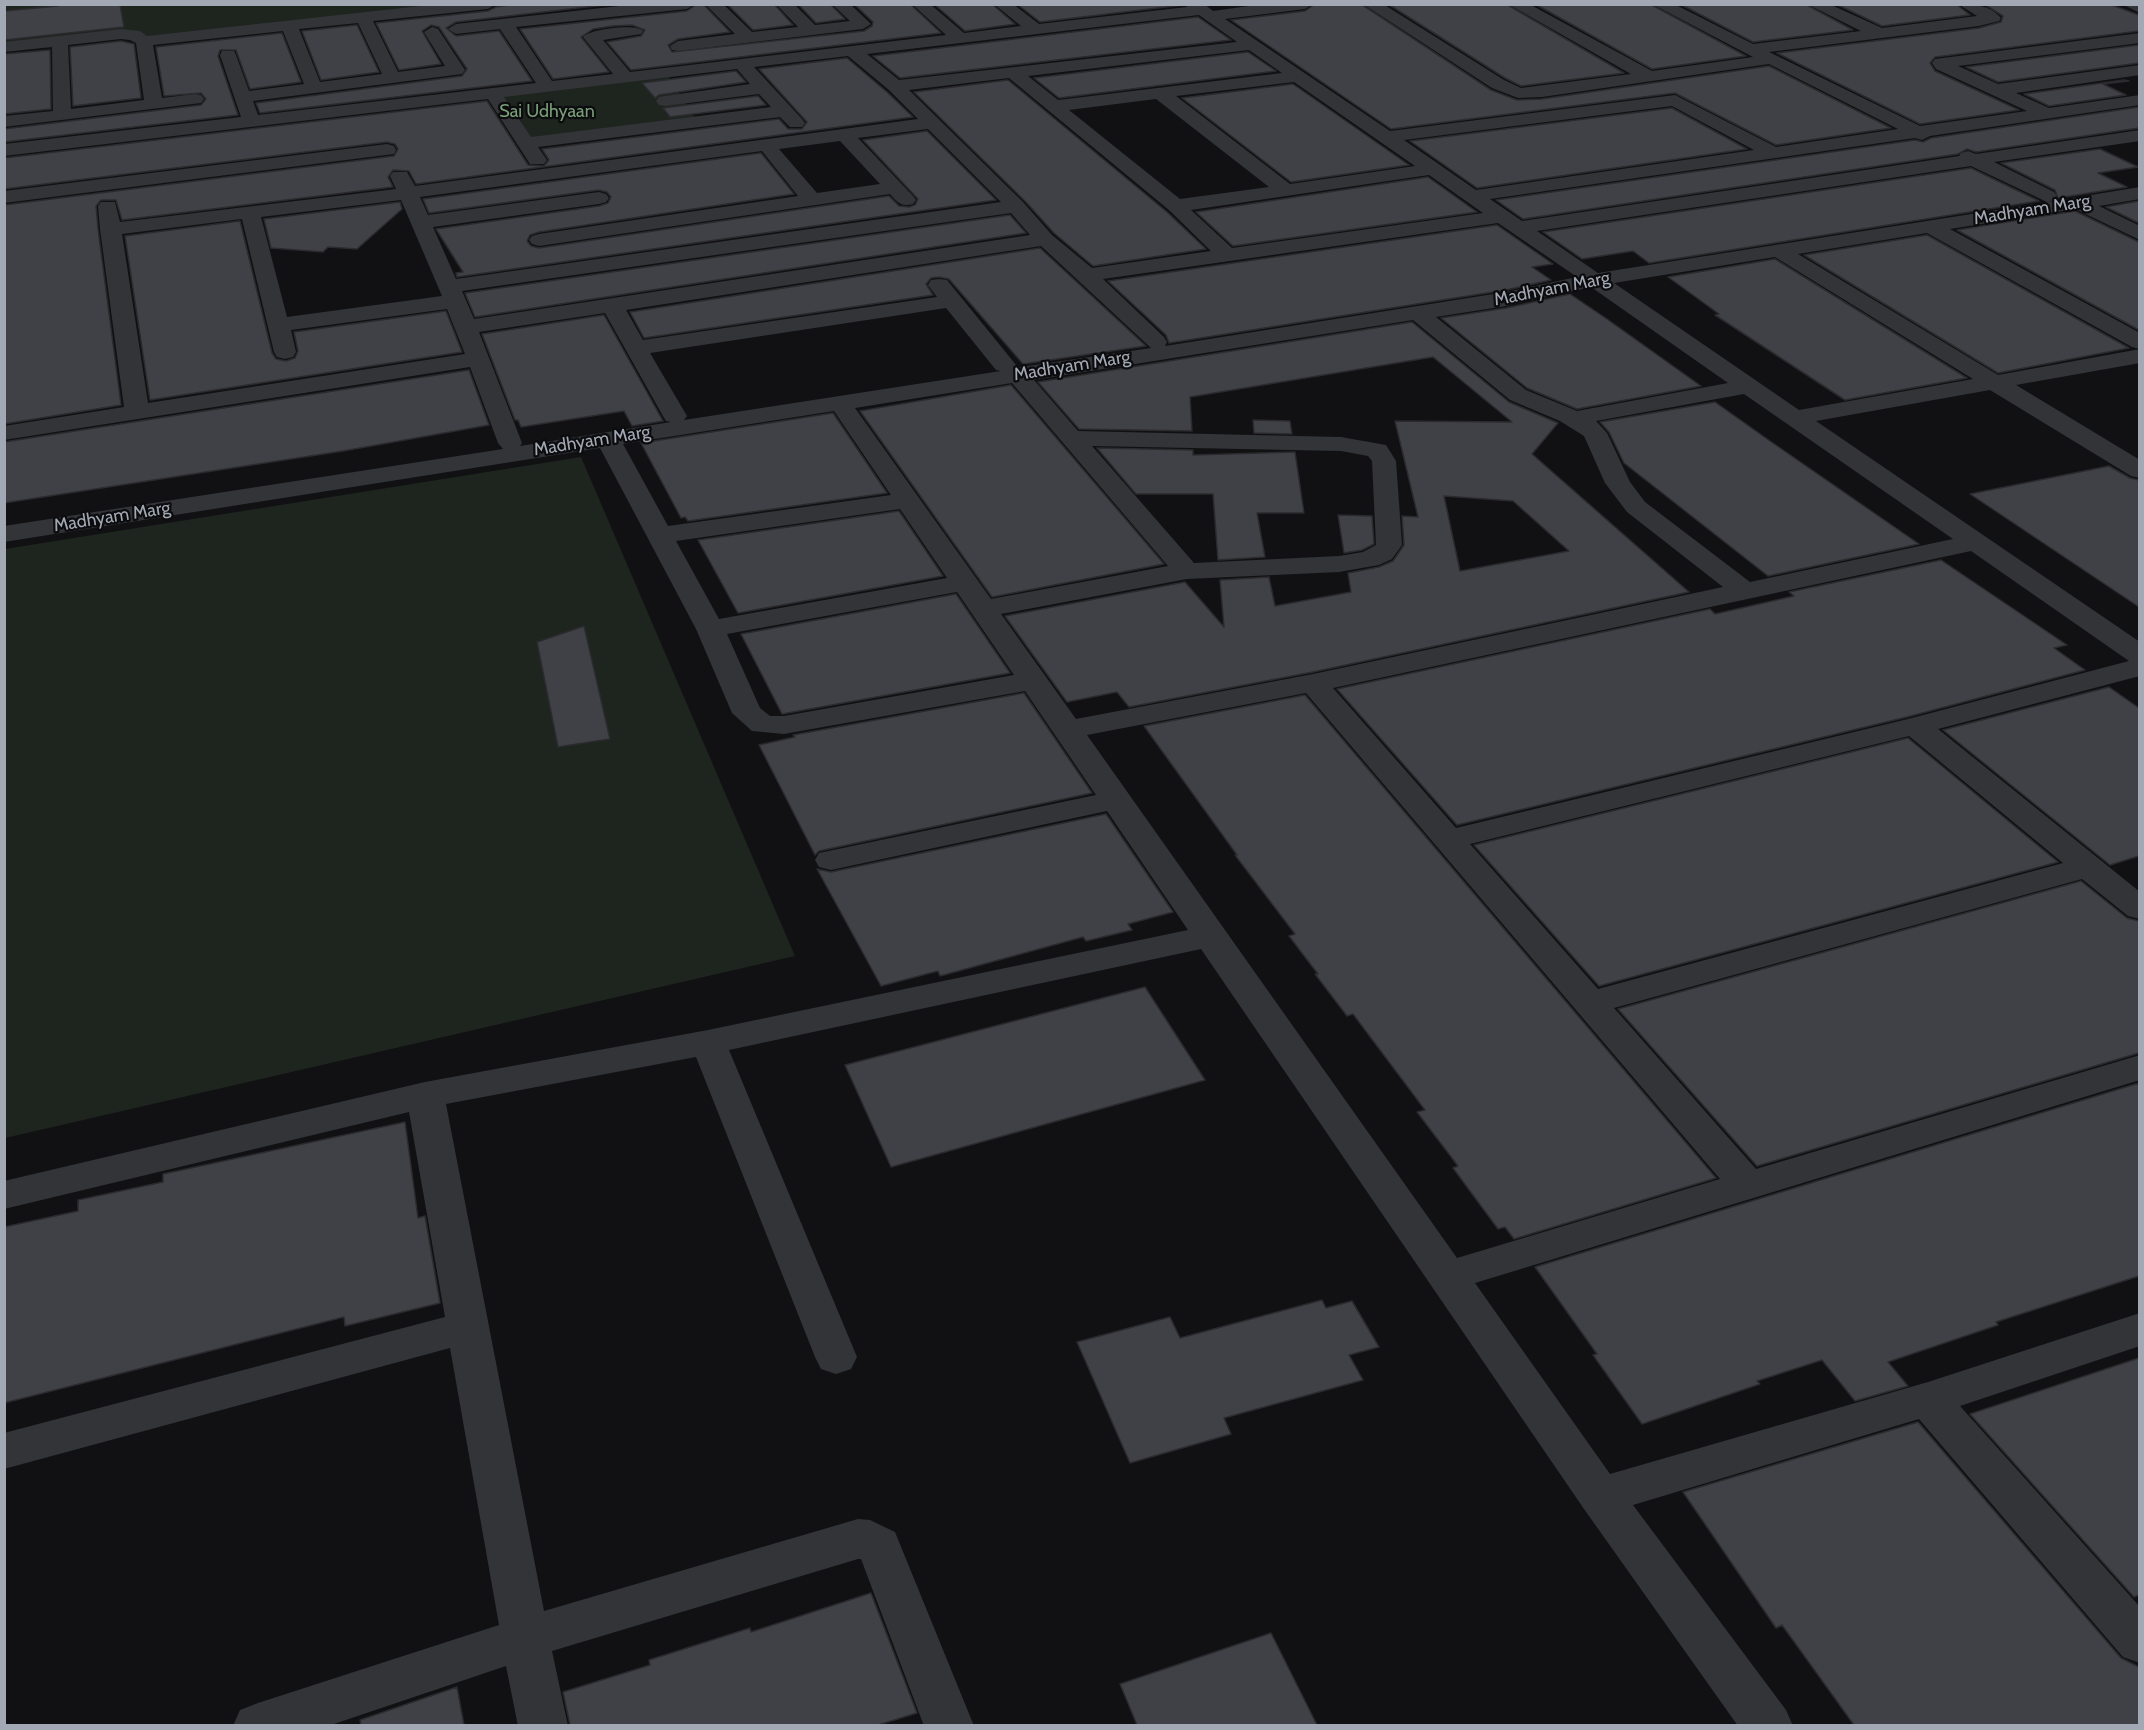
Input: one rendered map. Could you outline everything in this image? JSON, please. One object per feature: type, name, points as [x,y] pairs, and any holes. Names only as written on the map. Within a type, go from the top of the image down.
[{"type":"street","points":[[144,41],[488,4]]},
{"type":"street","points":[[242,97],[456,70],[426,32],[687,4]]},
{"type":"street","points":[[713,4],[748,38]]},
{"type":"street","points":[[784,4],[810,30]]},
{"type":"street","points":[[699,68],[673,40],[748,38],[863,24],[840,4]]},
{"type":"street","points":[[920,4],[960,38]]},
{"type":"street","points":[[1002,4],[1035,29]]},
{"type":"street","points":[[4,150],[1201,10],[1305,4]]},
{"type":"street","points":[[1371,4],[1498,84],[1518,93],[1542,92],[1771,59]]},
{"type":"street","points":[[1516,4],[1650,76]]},
{"type":"street","points":[[1660,4],[2047,196]]},
{"type":"street","points":[[1815,4],[1906,46]]},
{"type":"street","points":[[1751,49],[1993,18],[1966,4]]},
{"type":"street","points":[[2130,4],[2139,8]]},
{"type":"street","points":[[625,77],[591,37],[652,26],[642,9]]},
{"type":"street","points":[[1088,10],[1103,21]]},
{"type":"street","points":[[1201,10],[2139,655]]},
{"type":"street","points":[[363,17],[393,79]]},
{"type":"street","points":[[505,24],[548,86]]},
{"type":"street","points":[[289,25],[314,88]]},
{"type":"street","points":[[4,47],[121,34],[134,35],[144,41],[153,63],[154,104]]},
{"type":"street","points":[[373,38],[396,36]]},
{"type":"street","points":[[1942,65],[1941,63],[1947,60],[2139,38]]},
{"type":"street","points":[[60,41],[62,115]]},
{"type":"street","points":[[895,86],[1251,45]]},
{"type":"street","points":[[274,49],[298,46]]},
{"type":"street","points":[[851,50],[895,86],[1016,206],[1045,239],[1087,275],[1156,342]]},
{"type":"street","points":[[228,55],[250,121]]},
{"type":"street","points":[[1922,55],[2048,114]]},
{"type":"street","points":[[740,63],[811,140]]},
{"type":"street","points":[[1996,90],[2139,70]]},
{"type":"street","points":[[1011,71],[1176,206],[1227,256]]},
{"type":"street","points":[[1675,100],[1673,91],[1681,87],[1798,73]]},
{"type":"street","points":[[1054,106],[1298,76]]},
{"type":"street","points":[[665,101],[764,88]]},
{"type":"street","points":[[492,92],[546,174]]},
{"type":"street","points":[[1160,93],[1286,190]]},
{"type":"street","points":[[4,122],[195,99]]},
{"type":"street","points":[[1386,137],[1675,100],[1774,153]]},
{"type":"street","points":[[1472,196],[2139,100]]},
{"type":"street","points":[[368,107],[424,222],[468,327],[510,443]]},
{"type":"street","points":[[526,143],[784,111]]},
{"type":"street","points":[[110,229],[408,193],[932,123]]},
{"type":"street","points":[[845,135],[923,219]]},
{"type":"street","points":[[1087,275],[1509,222],[2139,135]]},
{"type":"street","points":[[767,146],[812,200]]},
{"type":"street","points":[[4,197],[387,150]]},
{"type":"street","points":[[1176,206],[1432,169]]},
{"type":"street","name":"Madhyam Marg","points":[[4,534],[840,403],[1156,342],[1586,274],[2139,181]]},
{"type":"street","points":[[106,183],[110,229],[137,412]]},
{"type":"street","points":[[539,240],[894,188]]},
{"type":"street","name":"Madhyam Marg","points":[[4,518],[510,443],[675,416],[1506,299],[1586,274],[1777,250],[2139,193]]},
{"type":"street","points":[[424,222],[599,198]]},
{"type":"street","points":[[2078,202],[2139,234]]},
{"type":"street","points":[[278,325],[453,294],[555,271],[1016,206]]},
{"type":"street","points":[[523,208],[555,271]]},
{"type":"street","points":[[250,212],[285,352]]},
{"type":"street","points":[[1931,226],[2139,342]]},
{"type":"street","points":[[468,327],[1045,239]]},
{"type":"street","points":[[1777,250],[1991,383],[2139,471]]},
{"type":"street","points":[[917,258],[1010,370],[1187,571]]},
{"type":"street","points":[[636,348],[952,301]]},
{"type":"street","points":[[612,305],[675,416]]},
{"type":"street","points":[[1416,312],[1518,395],[1537,405],[1576,418],[1587,425],[1595,433],[1618,483],[1636,507],[1745,591]]},
{"type":"street","points":[[1795,418],[2139,356]]},
{"type":"street","points":[[4,433],[479,359]]},
{"type":"street","points":[[1576,418],[1748,386]]},
{"type":"street","points":[[840,403],[1600,1496],[1768,1725]]},
{"type":"street","points":[[710,628],[1187,571],[1339,564],[1369,559],[1383,553],[1389,545],[1384,461],[1377,450],[1341,444],[1072,438]]},
{"type":"street","points":[[608,439],[710,628],[747,713],[763,725],[784,725],[1033,681]]},
{"type":"street","points":[[661,535],[907,500]]},
{"type":"street","points":[[1068,730],[1312,683],[1975,542]]},
{"type":"street","points":[[1448,840],[1915,726],[2139,667]]},
{"type":"street","points":[[1312,683],[1748,1186]]},
{"type":"street","points":[[1915,726],[2139,909]]},
{"type":"street","points":[[831,860],[1116,800]]},
{"type":"street","points":[[1590,1003],[2086,867]]},
{"type":"street","points":[[4,1194],[425,1095],[708,1041],[1210,936]]},
{"type":"street","points":[[708,1041],[836,1358]]},
{"type":"street","points":[[1447,1276],[2139,1067]]},
{"type":"street","points":[[425,1095],[543,1725]]},
{"type":"street","points":[[4,1451],[467,1327]]},
{"type":"street","points":[[1600,1496],[1928,1399],[2139,1329]]},
{"type":"street","points":[[1928,1399],[2139,1642]]},
{"type":"street","points":[[258,1725],[525,1638],[858,1539],[870,1540],[879,1546],[949,1725]]},
{"type":"green space","points":[[5,5],[494,5],[144,40],[143,33],[5,47]]},
{"type":"green space","name":"Sai Udhyaan","points":[[666,72],[697,121],[524,141],[492,92]]},
{"type":"green space","points":[[581,457],[795,956],[5,1138],[5,549]]},
{"type":"building","points":[[58,4],[120,4],[124,27],[4,40],[4,11],[58,6]]},
{"type":"building","points":[[516,4],[613,4],[456,22],[446,28],[456,36],[499,31],[532,81],[260,113],[256,103],[462,76],[467,69],[439,27],[431,25],[422,31],[441,64],[399,70],[376,23],[488,11],[496,7]]},
{"type":"building","points":[[697,4],[703,4],[730,32],[678,39],[668,45],[672,52],[864,31],[872,26],[873,22],[854,4],[910,4],[941,33],[631,70],[607,42],[641,36],[645,30],[632,25],[613,26],[593,29],[581,37],[609,72],[553,79],[520,29],[687,11]]},
{"type":"building","points":[[727,4],[774,4],[793,25],[753,30]]},
{"type":"building","points":[[798,4],[830,4],[845,19],[816,23]]},
{"type":"building","points":[[934,4],[992,4],[1015,24],[965,31]]},
{"type":"building","points":[[1017,4],[1183,4],[1183,5],[1040,22]]},
{"type":"building","points":[[1315,4],[1361,4],[1491,90],[1517,100],[1542,99],[1769,66],[1891,128],[1776,145],[1675,93],[1391,129],[1231,20],[1305,11]]},
{"type":"building","points":[[1388,4],[1506,4],[1624,73],[1521,86]]},
{"type":"building","points":[[1535,4],[1650,4],[1746,56],[1652,69]]},
{"type":"building","points":[[1680,4],[1805,4],[1853,30],[1753,42]]},
{"type":"building","points":[[1836,4],[1956,4],[1970,15],[1882,26]]},
{"type":"building","points":[[1984,4],[2109,4],[2139,15],[2139,31],[1935,57],[1930,63],[1935,71],[2019,110],[1920,124],[1777,53],[1979,28],[2001,22],[2003,16]]},
{"type":"building","points":[[1198,17],[1231,40],[900,78],[873,56]]},
{"type":"building","points":[[357,25],[379,72],[321,80],[302,31]]},
{"type":"building","points":[[282,33],[301,82],[250,89],[236,50],[220,50],[218,56],[238,115],[4,142],[4,129],[201,105],[206,99],[201,93],[164,96],[156,47]]},
{"type":"building","points":[[121,41],[134,44],[141,98],[73,106],[70,47]]},
{"type":"building","points":[[2139,45],[2139,63],[1998,82],[1966,67]]},
{"type":"building","points":[[50,50],[51,109],[4,114],[4,54]]},
{"type":"building","points":[[1248,52],[1276,71],[1059,98],[1034,78]]},
{"type":"building","points":[[847,58],[913,117],[416,184],[409,171],[393,170],[388,177],[393,187],[122,220],[116,200],[101,200],[96,206],[98,229],[121,405],[4,424],[4,205],[394,156],[398,149],[395,144],[387,142],[4,189],[4,158],[487,101],[528,165],[544,166],[549,160],[542,149],[779,119],[788,129],[802,129],[807,122],[759,69]]},
{"type":"building","points":[[736,71],[746,82],[659,95],[655,98],[642,83]]},
{"type":"building","points":[[1008,80],[1167,212],[1206,249],[1093,266],[1054,233],[1025,201],[914,92]]},
{"type":"building","points":[[2124,80],[2129,81],[2103,84],[2126,95],[2049,106],[2024,94]]},
{"type":"building","points":[[1293,84],[1409,165],[1291,182],[1182,98]]},
{"type":"building","points":[[758,96],[766,105],[670,117],[663,108]]},
{"type":"building","points":[[2139,107],[2139,128],[1976,152],[1967,149],[1958,154],[1523,219],[1496,200],[1915,140],[1923,142],[1931,138]]},
{"type":"building","points":[[1672,108],[1747,149],[1477,188],[1410,141]]},
{"type":"building","points":[[927,131],[996,200],[457,277],[456,273],[463,272],[436,229],[599,206],[608,203],[611,197],[607,192],[599,190],[429,213],[423,199],[761,153],[794,194],[539,232],[530,235],[527,241],[531,246],[539,248],[889,196],[899,206],[909,207],[915,205],[918,199],[863,140]]},
{"type":"building","points":[[2100,149],[2138,167],[2098,173],[2127,187],[2058,198],[2055,190],[2001,163]]},
{"type":"building","points":[[1971,168],[2039,201],[1649,263],[1633,251],[1582,259],[1543,232]]},
{"type":"building","points":[[1428,177],[1477,212],[1233,246],[1196,212]]},
{"type":"building","points":[[2139,201],[2139,223],[2106,207]]},
{"type":"building","points":[[400,202],[402,209],[357,249],[328,247],[323,252],[271,248],[264,219]]},
{"type":"building","points":[[2075,211],[2139,242],[2139,330],[1957,230]]},
{"type":"building","points":[[1010,215],[1026,233],[475,317],[465,293]]},
{"type":"building","points":[[240,221],[272,353],[276,359],[286,361],[295,358],[298,351],[294,332],[446,311],[462,352],[150,400],[125,236]]},
{"type":"building","points":[[1497,225],[1553,264],[1532,267],[1551,280],[1506,290],[1169,343],[1166,335],[1108,281]]},
{"type":"building","points":[[1927,235],[2129,348],[1998,373],[1804,255]]},
{"type":"building","points":[[1040,248],[1146,346],[1023,364],[949,279],[939,277],[931,278],[926,284],[933,295],[644,338],[630,312]]},
{"type":"building","points":[[1775,259],[1967,378],[1845,400],[1715,315],[1719,314],[1668,277]]},
{"type":"building","points":[[1570,294],[1701,386],[1577,409],[1527,388],[1441,318],[1506,308]]},
{"type":"building","points":[[604,315],[663,421],[632,426],[624,411],[521,427],[518,420],[515,420],[482,334]]},
{"type":"building","points":[[1412,322],[1509,402],[1558,423],[1532,454],[1689,592],[1313,672],[1129,707],[1117,692],[1067,702],[1005,616],[1185,582],[1224,627],[1220,580],[1269,577],[1275,606],[1351,592],[1348,573],[1379,567],[1393,561],[1404,545],[1402,516],[1418,517],[1395,421],[1512,422],[1433,357],[1190,397],[1192,431],[1079,429],[1038,382]],"holes":[[[1444,496],[1513,501],[1569,551],[1460,571]]]},
{"type":"building","points":[[469,370],[489,425],[343,451],[4,503],[4,442]]},
{"type":"building","points":[[1011,385],[1164,564],[992,597],[860,411]]},
{"type":"building","points":[[1715,402],[1919,544],[1768,576],[1624,463],[1609,432],[1600,422]]},
{"type":"building","points":[[833,413],[887,493],[688,521],[685,517],[681,518],[641,443]]},
{"type":"building","points":[[1253,420],[1290,421],[1292,434],[1254,433]]},
{"type":"building","points":[[1097,448],[1193,450],[1193,455],[1295,452],[1304,513],[1257,513],[1265,557],[1218,560],[1213,494],[1136,494]]},
{"type":"building","points":[[2109,466],[2130,478],[2139,480],[2139,607],[1970,494]]},
{"type":"building","points":[[899,511],[943,576],[738,613],[698,540]]},
{"type":"building","points":[[1338,515],[1372,516],[1374,544],[1362,550],[1344,553]]},
{"type":"building","points":[[1941,560],[2067,645],[2054,648],[2085,670],[1907,717],[1457,825],[1337,689],[1710,609],[1715,614],[1794,596],[1789,592]]},
{"type":"building","points":[[956,594],[1010,673],[782,714],[741,634]]},
{"type":"building","points":[[584,626],[610,739],[558,747],[537,642]]},
{"type":"building","points":[[2109,687],[2139,708],[2139,856],[2110,865],[1943,730]]},
{"type":"building","points":[[1024,693],[1092,793],[819,851],[815,855],[759,745],[795,737],[793,735]]},
{"type":"building","points":[[1305,695],[1716,1178],[1514,1239],[1505,1227],[1498,1229],[1453,1168],[1458,1166],[1417,1112],[1425,1110],[1353,1014],[1347,1016],[1315,974],[1318,974],[1289,936],[1295,934],[1235,855],[1237,855],[1144,726]]},
{"type":"building","points":[[1908,738],[2058,862],[1599,986],[1474,845]]},
{"type":"building","points":[[1106,814],[1173,912],[1128,924],[1132,930],[1086,941],[1083,937],[940,976],[938,971],[881,986],[817,869],[831,872]]},
{"type":"building","points":[[2081,881],[2127,918],[2139,921],[2139,1053],[1757,1166],[1618,1009]]},
{"type":"building","points":[[1145,987],[1205,1080],[891,1167],[845,1065]]},
{"type":"building","points":[[2139,1083],[2139,1276],[1996,1322],[1998,1325],[1888,1362],[1908,1386],[1855,1401],[1822,1360],[1757,1381],[1760,1384],[1642,1424],[1593,1355],[1597,1354],[1535,1267]]},
{"type":"building","points":[[405,1122],[418,1218],[425,1216],[440,1303],[345,1326],[344,1317],[4,1403],[4,1227],[78,1211],[78,1200],[163,1182],[163,1174]]},
{"type":"building","points":[[1322,1300],[1326,1308],[1352,1301],[1379,1347],[1349,1355],[1363,1380],[1224,1418],[1231,1434],[1130,1463],[1077,1342],[1170,1317],[1180,1338]]},
{"type":"building","points":[[2139,1358],[2139,1595],[2134,1597],[1970,1414]]},
{"type":"building","points":[[1918,1422],[2121,1658],[2139,1667],[2139,1725],[1854,1725],[1782,1625],[1776,1628],[1683,1492]]},
{"type":"building","points":[[871,1593],[917,1713],[878,1725],[570,1725],[563,1692],[650,1665],[649,1660],[750,1628],[751,1632]]},
{"type":"building","points":[[1271,1633],[1317,1725],[1137,1725],[1120,1684]]},
{"type":"building","points":[[457,1687],[464,1725],[361,1725],[360,1720]]}]
